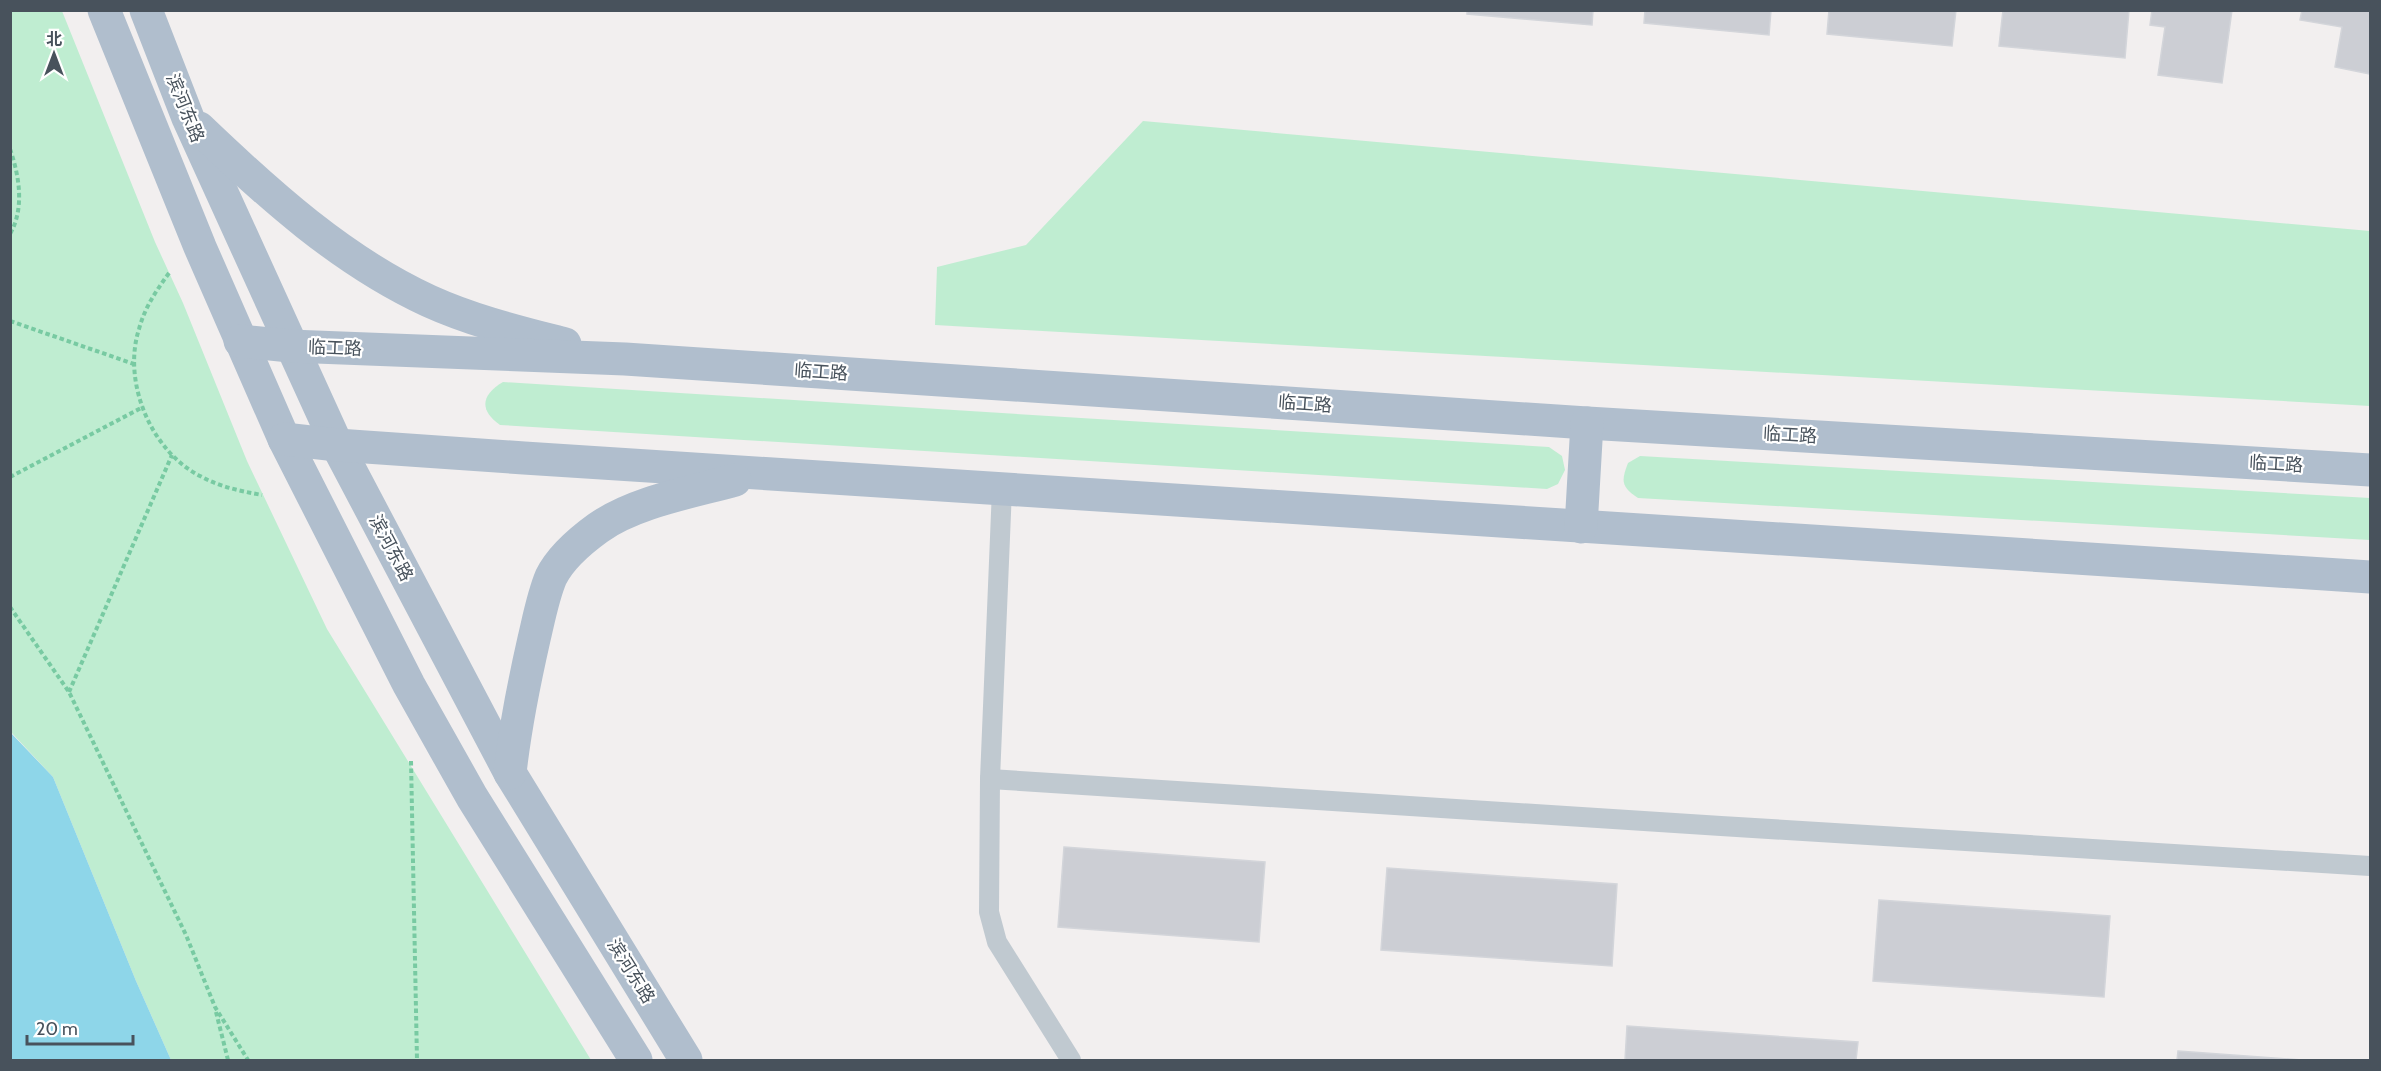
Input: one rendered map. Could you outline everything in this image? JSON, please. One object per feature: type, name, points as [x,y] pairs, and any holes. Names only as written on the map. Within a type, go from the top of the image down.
[{"type":"main road","points":[[104,10],[240,341],[284,439],[409,685],[472,797],[636,1060]]},
{"type":"main road","name":"滨河东路","points":[[146,10],[188,118],[337,445],[510,773],[686,1060]]},
{"type":"main road","points":[[188,118],[250,177],[296,215],[342,251],[387,280],[430,302],[483,322],[625,359]]},
{"type":"main road","name":"临工路","points":[[240,341],[290,346],[625,359],[1587,423],[2370,470]]},
{"type":"main road","points":[[1581,527],[1587,423]]},
{"type":"main road","points":[[284,439],[337,445],[1002,489],[2370,577]]},
{"type":"main road","points":[[510,773],[516,724],[534,637],[551,578],[560,563],[572,549],[599,527],[647,504],[763,473]]},
{"type":"lane","points":[[1002,489],[990,778],[989,912],[997,942],[1071,1060]]},
{"type":"lane","points":[[990,778],[2370,866]]},
{"type":"path","points":[[10,149],[19,183],[19,207],[10,234]]},
{"type":"path","points":[[169,273],[150,300],[138,331],[134,364],[139,397],[143,407],[152,428],[172,455],[198,475],[229,489],[262,495]]},
{"type":"path","points":[[10,321],[134,364]]},
{"type":"path","points":[[10,477],[143,407]]},
{"type":"path","points":[[69,692],[172,455]]},
{"type":"path","points":[[10,607],[69,692],[173,907],[215,1007],[228,1060]]},
{"type":"path","points":[[411,755],[417,1060]]},
{"type":"path","points":[[215,1007],[248,1060]]},
{"type":"green space","points":[[11,11],[62,11],[155,242],[183,303],[247,461],[327,629],[591,1060],[171,1060],[136,981],[53,777],[11,732]]},
{"type":"green space","points":[[1143,121],[2370,231],[2370,406],[935,325],[937,267],[1026,245]]},
{"type":"green space","points":[[503,382],[1549,447],[1562,456],[1565,470],[1558,484],[1547,489],[500,425],[489,414],[485,403],[490,392]]},
{"type":"green space","points":[[1640,456],[2370,498],[2370,540],[1638,498],[1626,487],[1624,475],[1628,463]]},
{"type":"water","points":[[10,732],[53,777],[136,981],[171,1060],[11,1060]]},
{"type":"building","points":[[1467,10],[1593,10],[1592,25],[1467,14]]},
{"type":"building","points":[[1645,10],[1771,10],[1769,35],[1644,23]]},
{"type":"building","points":[[1829,10],[1956,10],[1952,46],[1827,34]]},
{"type":"building","points":[[2003,10],[2129,10],[2125,58],[1999,46]]},
{"type":"building","points":[[2152,10],[2232,10],[2222,83],[2158,75],[2165,27],[2150,25]]},
{"type":"building","points":[[2302,10],[2370,10],[2370,74],[2335,67],[2342,27],[2300,20]]},
{"type":"building","points":[[1064,847],[1265,862],[1259,942],[1058,927]]},
{"type":"building","points":[[1387,868],[1617,884],[1612,966],[1381,950]]},
{"type":"building","points":[[1879,900],[2110,916],[2104,997],[1873,981]]},
{"type":"building","points":[[1627,1026],[1858,1042],[1856,1060],[1625,1060]]},
{"type":"building","points":[[2178,1051],[2302,1060],[2177,1060]]}]
